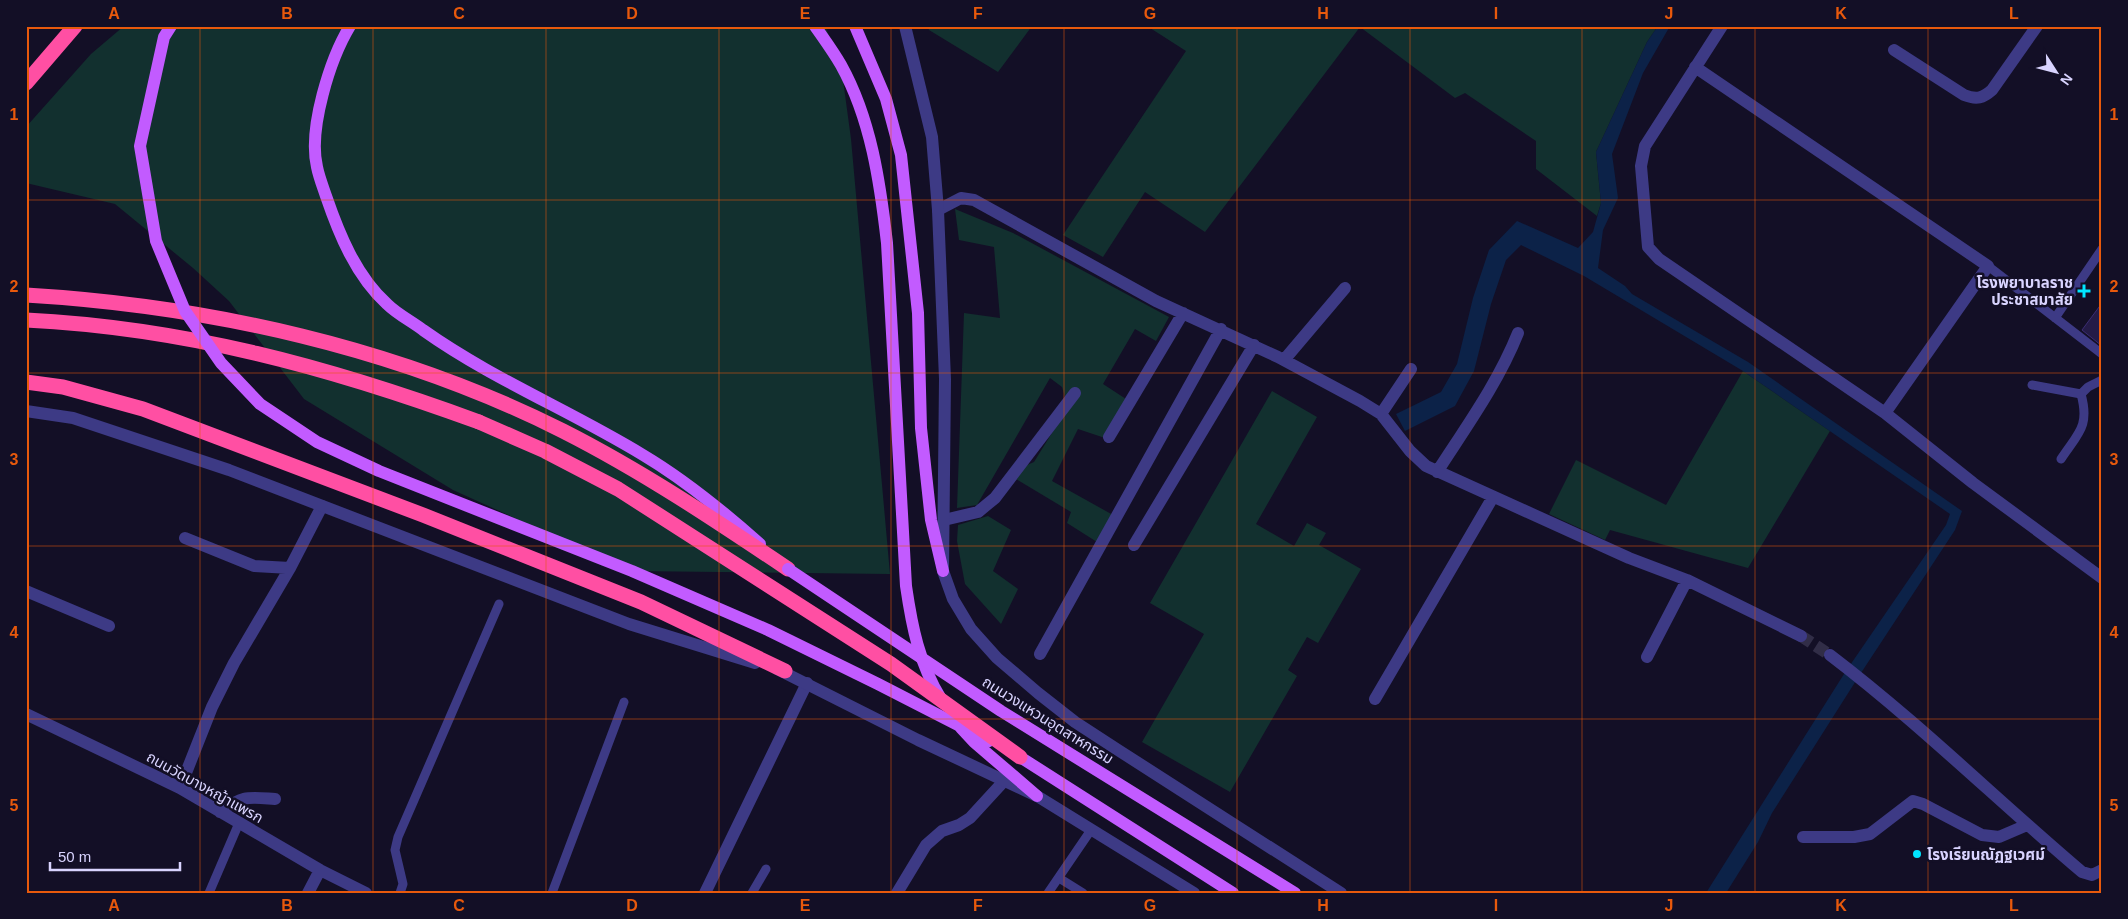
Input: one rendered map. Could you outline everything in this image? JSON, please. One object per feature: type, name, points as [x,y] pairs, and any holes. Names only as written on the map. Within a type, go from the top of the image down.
[{"type":"highway","points":[[26,83],[76,26]]},
{"type":"highway","points":[[26,295],[77,298],[151,307],[217,319],[332,345],[404,366],[488,396],[562,430],[619,460],[687,501],[788,569]]},
{"type":"highway","points":[[26,320],[74,322],[146,330],[274,357],[396,391],[478,422],[545,451],[618,489],[827,621],[944,701],[1020,757]]},
{"type":"highway","points":[[26,382],[63,387],[143,409],[423,515],[641,602],[784,672]]},
{"type":"main road","points":[[171,26],[164,37],[140,146],[156,241],[185,311],[221,363],[260,404],[317,442],[379,472],[632,571],[768,630],[878,684],[1020,757],[1233,893]]},
{"type":"main road","points":[[815,26],[841,65],[858,106],[872,148],[881,193],[887,243],[906,586],[912,631],[924,667],[954,719],[974,742],[1037,796]]},
{"type":"main road","points":[[856,26],[886,99],[901,156],[918,313],[921,428],[931,520],[943,570]]},
{"type":"main road","name":"ถนนวงแหวนอุตสาหกรรม","points":[[349,27],[333,60],[322,95],[316,130],[316,166],[339,233],[360,271],[386,303],[449,348],[643,455],[680,479],[722,511],[788,569],[1001,711],[1295,893]]},
{"type":"street","points":[[905,26],[932,138],[938,210],[946,379],[943,570],[953,599],[971,629],[998,658],[1075,722],[1341,893]]},
{"type":"street","points":[[1722,26],[1694,66],[1645,146],[1641,166],[1648,247],[1659,259],[1884,413],[2102,578]]},
{"type":"street","points":[[1894,50],[1964,96],[1975,99],[1985,97],[1992,90],[2037,26]]},
{"type":"street","points":[[1694,66],[1988,266],[1884,413]]},
{"type":"street","points":[[938,210],[961,198],[974,200],[1156,301],[1221,329],[1360,400],[1381,414],[1410,451],[1426,466],[1436,472],[1629,558],[1687,580],[1801,636]]},
{"type":"street","points":[[1284,360],[1345,288]]},
{"type":"street","points":[[1109,437],[1183,313]]},
{"type":"street","points":[[1040,654],[1221,329]]},
{"type":"street","points":[[1436,472],[1486,397],[1507,360],[1518,333]]},
{"type":"street","points":[[1134,545],[1254,346]]},
{"type":"street","points":[[1381,414],[1411,369]]},
{"type":"street","points":[[944,520],[978,512],[995,498],[1075,393]]},
{"type":"street","points":[[26,411],[73,418],[147,442],[228,470],[629,624],[784,672],[918,740],[1037,796],[1194,893]]},
{"type":"street","points":[[1375,699],[1493,498]]},
{"type":"street","points":[[180,788],[212,707],[225,680],[290,568],[322,506]]},
{"type":"street","points":[[185,538],[254,566],[290,568]]},
{"type":"street","points":[[1647,657],[1687,580]]},
{"type":"street","points":[[26,591],[109,626]]},
{"type":"street","points":[[1830,655],[1948,752],[2027,825],[2082,872],[2092,875],[2102,870]]},
{"type":"street","points":[[705,893],[807,683]]},
{"type":"street","name":"ถนนวัดบางหญ้าแพรก","points":[[26,714],[180,788],[320,870],[366,893]]},
{"type":"street","points":[[897,893],[926,845],[942,831],[959,825],[970,818],[1004,781]]},
{"type":"street","points":[[220,812],[236,800],[248,796],[275,799]]},
{"type":"street","points":[[1803,837],[1854,837],[1870,834],[1912,801],[1923,804],[1982,835],[1999,836],[2027,825]]},
{"type":"street","points":[[308,893],[320,870]]},
{"type":"lane","points":[[2055,318],[2102,249]]},
{"type":"lane","points":[[1988,266],[2102,354]]},
{"type":"lane","points":[[2082,394],[2088,387],[2102,380]]},
{"type":"lane","points":[[2032,385],[2082,394]]},
{"type":"lane","points":[[2061,459],[2083,425],[2086,417],[2082,394]]},
{"type":"lane","points":[[400,893],[403,884],[395,850],[398,837],[499,604]]},
{"type":"lane","points":[[552,893],[624,702]]},
{"type":"lane","points":[[209,893],[239,823]]},
{"type":"lane","points":[[1048,893],[1091,830]]},
{"type":"lane","points":[[752,893],[766,869]]},
{"type":"lane","points":[[1059,878],[1083,893]]},
{"type":"green space","points":[[124,26],[825,26],[841,65],[851,139],[890,574],[632,571],[453,490],[304,399],[229,301],[193,268],[115,204],[26,183],[26,127],[91,54]]},
{"type":"green space","points":[[928,26],[1032,26],[998,72],[929,30]]},
{"type":"green space","points":[[1147,26],[1658,26],[1647,42],[1596,152],[1601,203],[1597,216],[1536,169],[1536,141],[1465,93],[1455,98],[1360,27],[1205,232],[1145,192],[1103,257],[1063,235],[1186,51]]},
{"type":"green space","points":[[955,209],[1013,233],[1169,317],[1156,341],[1135,329],[1103,384],[1126,399],[1105,438],[1078,429],[1052,481],[1113,515],[1097,542],[1067,523],[1071,512],[1016,479],[1018,469],[1034,462],[1068,407],[1062,387],[1050,378],[977,505],[957,508],[964,313],[1000,318],[994,247],[959,240]]},
{"type":"green space","points":[[1743,371],[1830,431],[1748,568],[1610,530],[1605,540],[1549,514],[1576,460],[1666,505]]},
{"type":"green space","points":[[1272,391],[1317,417],[1256,524],[1294,546],[1307,523],[1326,533],[1319,545],[1361,569],[1318,643],[1307,637],[1288,670],[1297,676],[1230,792],[1142,742],[1204,634],[1150,603]]},
{"type":"green space","points":[[988,516],[1011,530],[993,571],[1018,589],[1001,624],[965,584],[957,541],[958,525]]},
{"type":"water","points":[[1658,26],[1670,26],[1643,73],[1612,154],[1618,198],[1603,230],[1598,268],[1625,286],[1632,294],[1748,362],[1962,511],[1955,530],[1772,813],[1758,842],[1726,893],[1706,893],[1844,674],[1946,525],[1950,514],[1743,371],[1584,276],[1521,245],[1506,260],[1491,304],[1474,371],[1455,406],[1405,431],[1396,414],[1441,392],[1457,364],[1473,298],[1489,250],[1517,221],[1578,248],[1593,232],[1601,203],[1596,152],[1647,42]]},
{"type":"building","points":[[2102,303],[2102,346],[2082,330]]},
{"type":"tunnel","points":[[1801,636],[1830,655]]},
{"type":"place","name":"โรงพยาบาลราช ประชาสมาสัย","points":[[2084,291]]},
{"type":"place","name":"โรงเรียนณัฏฐเวศม์","points":[[1917,854]]}]
